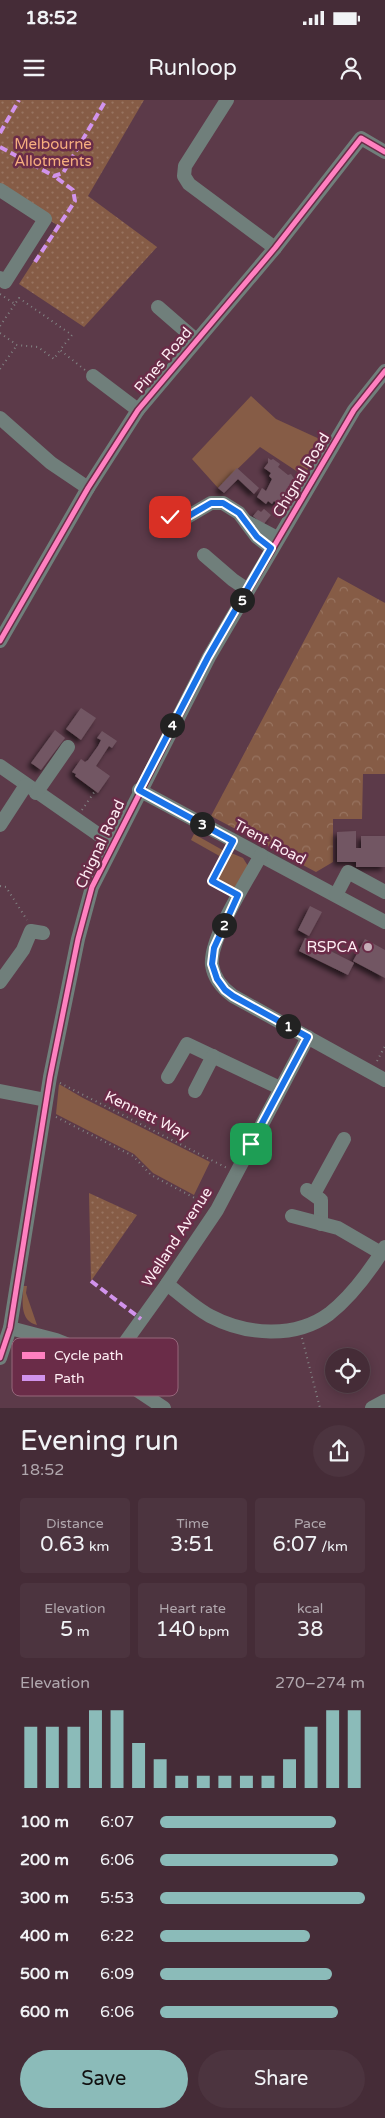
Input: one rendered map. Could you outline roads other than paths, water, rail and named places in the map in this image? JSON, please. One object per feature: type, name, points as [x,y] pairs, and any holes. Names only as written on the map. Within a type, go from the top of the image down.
[{"type":"street","points":[[227,100],[184,166],[184,176],[189,184],[275,248]]},
{"type":"street","name":"Pines Road","points":[[0,641],[88,488],[138,410],[275,248],[360,138],[385,152]]},
{"type":"street","points":[[0,190],[45,220],[5,282],[0,278]]},
{"type":"street","name":"Pines Road","points":[[158,307],[196,340]]},
{"type":"street","name":"Chignal Road","points":[[0,1358],[10,1328],[50,1077],[88,898],[112,844],[208,657],[354,410],[385,371]]},
{"type":"street","name":"Pines Road","points":[[93,376],[138,410]]},
{"type":"street","points":[[0,418],[51,463],[88,488]]},
{"type":"street","points":[[170,517],[182,520],[205,506],[217,502],[228,505],[274,543]]},
{"type":"street","points":[[204,555],[233,580],[248,590]]},
{"type":"street","points":[[0,825],[68,747]]},
{"type":"street","points":[[0,766],[74,820],[112,844]]},
{"type":"street","name":"Trent Road","points":[[139,790],[385,922]]},
{"type":"street","points":[[261,855],[238,895],[214,948],[212,964],[217,979],[225,990],[233,996],[385,1080]]},
{"type":"street","points":[[336,895],[348,872],[385,892]]},
{"type":"street","points":[[0,982],[23,950],[29,934],[39,932]]},
{"type":"street","name":"Welland Avenue","points":[[128,1338],[217,1210],[308,1037]]},
{"type":"street","points":[[168,1077],[186,1044],[280,1088]]},
{"type":"street","points":[[195,1091],[213,1056]]},
{"type":"street","points":[[0,1091],[45,1106]]},
{"type":"street","points":[[321,1224],[322,1200],[310,1192],[344,1139]]},
{"type":"street","points":[[167,1284],[209,1315],[227,1324],[251,1330],[269,1332],[299,1328],[328,1314],[354,1290],[383,1250],[338,1228],[292,1216]]},
{"type":"street","points":[[10,1328],[48,1338]]},
{"type":"street","points":[[145,1396],[164,1408]]},
{"type":"street","points":[[372,1408],[385,1401]]},
{"type":"place","name":"RSPCA","points":[[368,947]]},
{"type":"park label","name":"Melbourne Allotments","points":[[53,152]]}]
